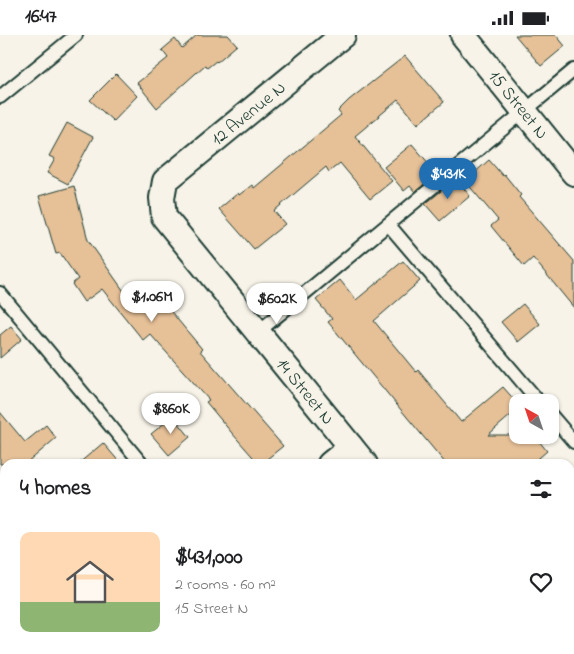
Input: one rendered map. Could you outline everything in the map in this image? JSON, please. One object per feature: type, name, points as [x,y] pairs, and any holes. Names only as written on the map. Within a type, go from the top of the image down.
[{"type":"street","name":"12 Avenue N","points":[[162,198],[165,181],[343,35]]},
{"type":"street","name":"15 Street N","points":[[463,35],[574,173]]},
{"type":"street","name":"14 Street N","points":[[162,198],[164,217],[358,455]]},
{"type":"street","points":[[346,459],[358,455]]},
{"type":"lane","points":[[0,97],[76,35]]},
{"type":"lane","points":[[258,332],[526,113],[574,70]]},
{"type":"lane","points":[[388,224],[532,394]]},
{"type":"lane","points":[[0,293],[138,459]]},
{"type":"lane","points":[[559,424],[574,442]]},
{"type":"building","points":[[197,35],[228,35],[237,45],[217,62],[207,68],[205,65],[157,108],[137,83],[168,58],[162,50],[175,39],[182,48]]},
{"type":"building","points":[[515,35],[556,35],[565,46],[541,66]]},
{"type":"building","points":[[405,56],[444,102],[418,124],[398,100],[355,136],[392,181],[370,199],[340,163],[329,172],[326,167],[274,211],[285,224],[254,249],[219,209],[238,193],[239,195],[252,185],[254,188],[341,115],[338,111],[349,100]]},
{"type":"building","points":[[116,74],[137,96],[113,121],[90,100]]},
{"type":"building","points":[[67,123],[93,137],[68,184],[47,173],[55,159],[49,156]]},
{"type":"building","points":[[412,144],[437,173],[415,192],[410,186],[404,191],[384,167]]},
{"type":"building","points":[[489,160],[503,176],[504,174],[521,195],[519,197],[574,261],[574,308],[533,258],[524,266],[491,226],[498,220],[465,181]]},
{"type":"building","points":[[456,179],[470,196],[440,221],[425,204]]},
{"type":"building","points":[[74,186],[88,240],[130,300],[149,285],[202,349],[200,351],[283,446],[267,459],[255,459],[206,402],[209,400],[150,334],[143,340],[102,289],[84,302],[72,284],[78,279],[60,253],[56,254],[39,196]]},
{"type":"building","points":[[403,261],[420,281],[374,321],[461,422],[503,387],[509,394],[509,417],[488,435],[509,435],[509,444],[541,444],[547,451],[538,459],[442,459],[328,322],[332,319],[316,300],[340,280],[356,300]]},
{"type":"building","points":[[523,304],[540,324],[518,342],[501,322]]},
{"type":"building","points":[[11,326],[22,339],[0,358],[0,335]]},
{"type":"building","points":[[0,412],[25,442],[46,425],[56,438],[32,459],[0,459]]},
{"type":"building","points":[[173,416],[190,437],[169,455],[151,434]]},
{"type":"building","points":[[103,443],[117,459],[84,459]]}]
